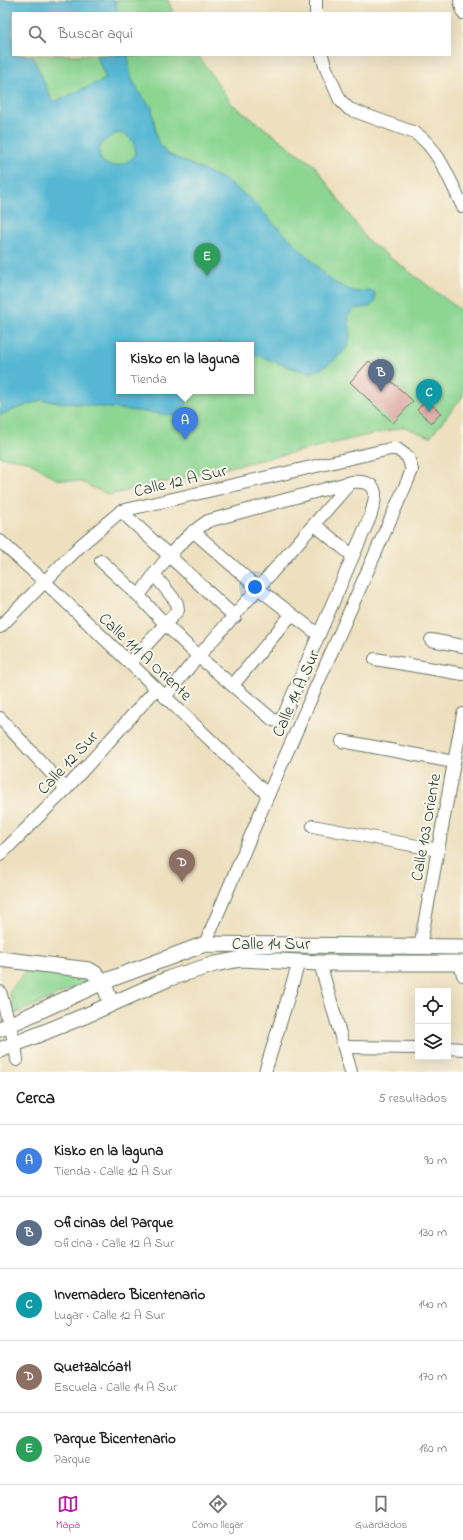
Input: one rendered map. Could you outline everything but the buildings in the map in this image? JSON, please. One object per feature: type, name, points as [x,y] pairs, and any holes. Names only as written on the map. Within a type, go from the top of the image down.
[{"type":"main road","name":"Calle 14 Sur","points":[[4,1027],[103,982],[205,944],[463,947]]},
{"type":"main road","points":[[0,959],[89,970],[95,973],[103,982],[111,1004]]},
{"type":"main road","name":"Calle 14 Sur","points":[[0,1050],[87,1015],[170,978],[215,964],[241,959],[462,967]]},
{"type":"street","points":[[316,0],[316,12]]},
{"type":"street","points":[[460,0],[463,13]]},
{"type":"street","points":[[322,56],[325,66],[340,100],[349,109],[415,133],[424,139],[439,161],[463,206]]},
{"type":"street","name":"Calle 12 A Sur","points":[[0,627],[81,545],[121,511],[390,449],[397,449],[408,457]]},
{"type":"street","name":"Calle 14 A Sur","points":[[205,944],[268,795],[412,470],[408,457]]},
{"type":"street","points":[[101,561],[139,596],[199,657],[272,720],[279,721],[284,715],[370,517],[375,495],[373,488],[369,483],[363,481],[351,482],[213,519],[193,531],[154,574],[139,596]]},
{"type":"street","name":"Calle 12 Sur","points":[[1,852],[199,657],[351,482]]},
{"type":"street","points":[[121,511],[235,616]]},
{"type":"street","points":[[315,524],[353,556]]},
{"type":"street","points":[[193,531],[259,589],[319,635]]},
{"type":"street","name":"Calle 111 A Oriente","points":[[0,541],[268,795]]},
{"type":"street","points":[[130,663],[177,612],[177,603],[154,574]]},
{"type":"street","points":[[233,685],[291,615]]},
{"type":"street","points":[[431,640],[463,646]]},
{"type":"street","points":[[375,659],[463,674]]},
{"type":"street","name":"Calle 103 Oriente","points":[[420,947],[463,714]]},
{"type":"street","points":[[0,718],[66,789]]},
{"type":"street","points":[[342,741],[454,762]]},
{"type":"street","points":[[313,826],[438,850]]},
{"type":"street","points":[[265,1072],[299,962]]},
{"type":"street","points":[[320,963],[351,1072]]},
{"type":"street","points":[[0,992],[4,1027],[15,1044],[17,1060]]},
{"type":"street","points":[[344,1047],[415,1048]]},
{"type":"street","points":[[451,1048],[463,1049]]},
{"type":"green space","points":[[0,0],[168,0],[173,12],[12,12],[12,56],[199,56],[232,104],[315,166],[367,240],[463,312],[463,396],[430,437],[404,427],[109,495],[81,482],[56,479],[28,461],[0,457]]},
{"type":"green space","points":[[26,971],[95,978],[15,1014],[9,992]]},
{"type":"water","points":[[0,0],[115,0],[118,12],[12,12],[12,56],[32,56],[53,102],[106,79],[96,56],[128,56],[132,80],[141,95],[152,108],[157,140],[166,153],[225,180],[253,201],[273,223],[333,282],[358,292],[371,291],[375,293],[375,302],[370,307],[355,309],[348,316],[350,327],[349,343],[341,355],[330,363],[310,372],[295,369],[254,354],[254,342],[116,342],[116,394],[191,394],[180,416],[41,400],[0,415]],"holes":[[[119,133],[126,135],[134,143],[135,155],[125,163],[115,166],[107,164],[102,160],[99,154],[100,146],[107,139]]]},
{"type":"place","name":"Parque Bicentenario","points":[[207,276]]},
{"type":"place","name":"Oficinas del Parque","points":[[381,392]]},
{"type":"place","name":"Invernadero Bicentenario","points":[[429,412]]},
{"type":"place","name":"Kisko en la laguna","points":[[185,440]]},
{"type":"place","name":"Quetzalcóatl","points":[[182,882]]}]
